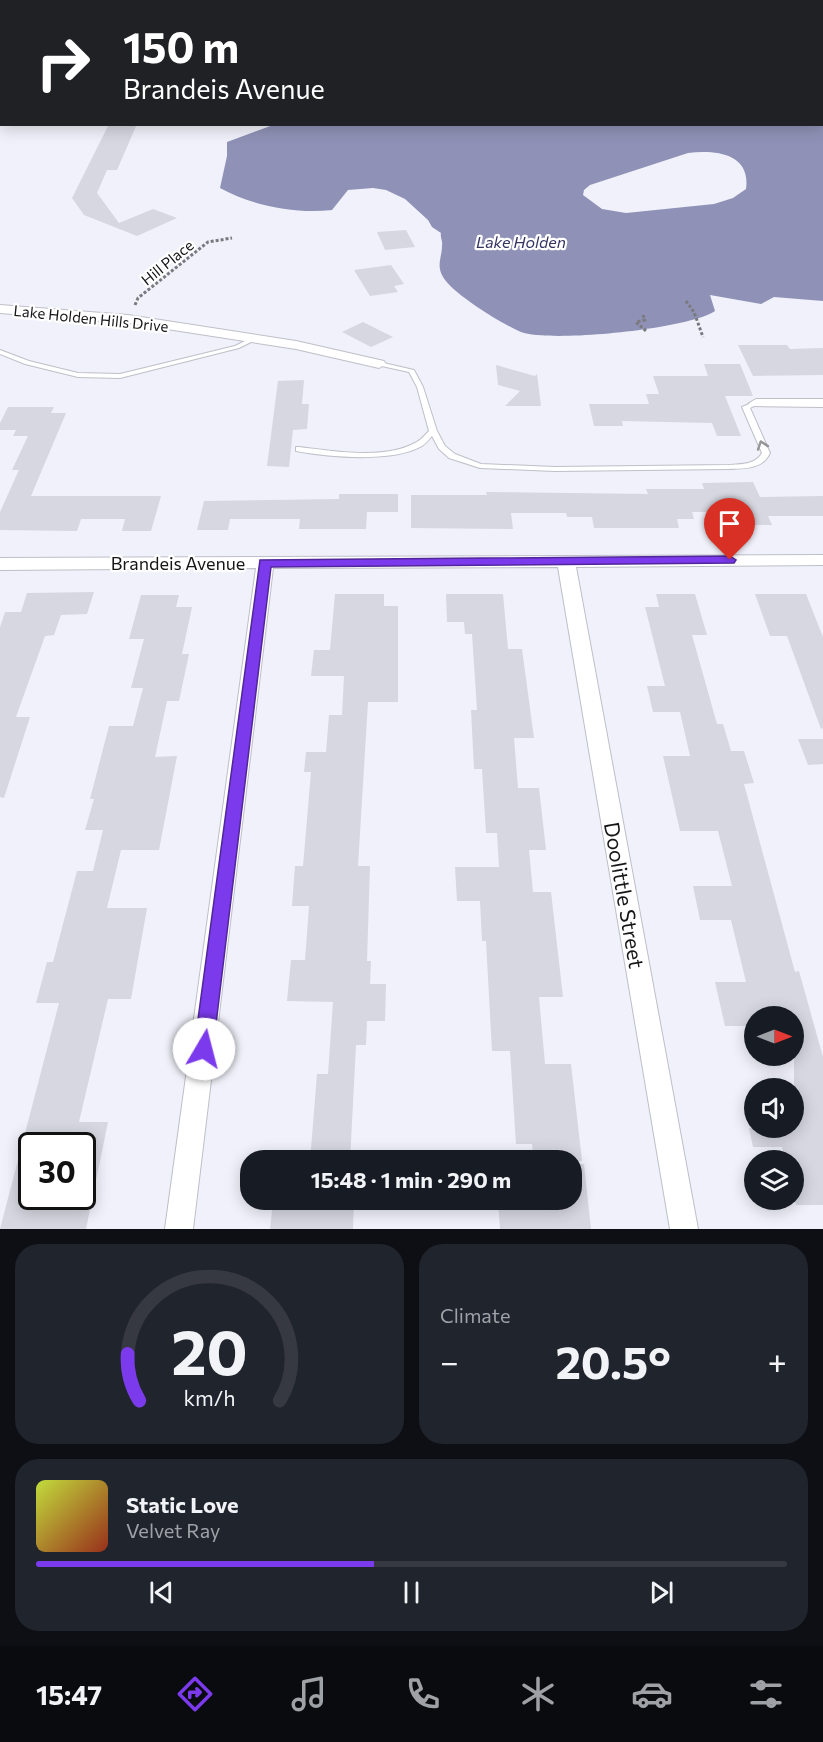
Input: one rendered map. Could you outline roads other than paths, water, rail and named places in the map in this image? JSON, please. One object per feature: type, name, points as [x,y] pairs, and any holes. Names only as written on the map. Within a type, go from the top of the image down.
[{"type":"street","name":"Lake Holden Hills Drive","points":[[0,309],[128,319],[296,345],[379,364]]},
{"type":"street","points":[[756,403],[823,403]]},
{"type":"street","name":"Brandeis Avenue","points":[[0,564],[823,560]]},
{"type":"street","name":"Doolittle Street","points":[[566,561],[684,1229]]},
{"type":"street","points":[[179,1229],[265,563]]},
{"type":"lane","name":"Lake Holden Hills Drive","points":[[0,352],[27,363],[78,375],[120,376],[237,347],[253,339]]},
{"type":"lane","points":[[379,364],[412,371],[420,387],[433,430],[442,447],[452,456],[480,466],[544,469],[753,465],[763,459],[766,453],[746,407],[756,403]]},
{"type":"lane","points":[[299,449],[336,453],[384,453],[418,446],[433,430]]},
{"type":"water","name":"Lake Holden","points":[[270,126],[823,126],[823,301],[774,297],[761,304],[710,295],[715,311],[700,318],[678,323],[589,335],[537,335],[521,332],[479,308],[448,284],[440,269],[441,233],[432,227],[428,220],[405,199],[386,190],[373,188],[348,190],[332,210],[318,211],[289,210],[246,200],[220,188],[227,156],[227,142]],"holes":[[[709,152],[729,156],[737,161],[746,177],[746,189],[733,198],[714,204],[626,213],[602,209],[583,195],[584,190],[590,185],[688,153]]]}]
